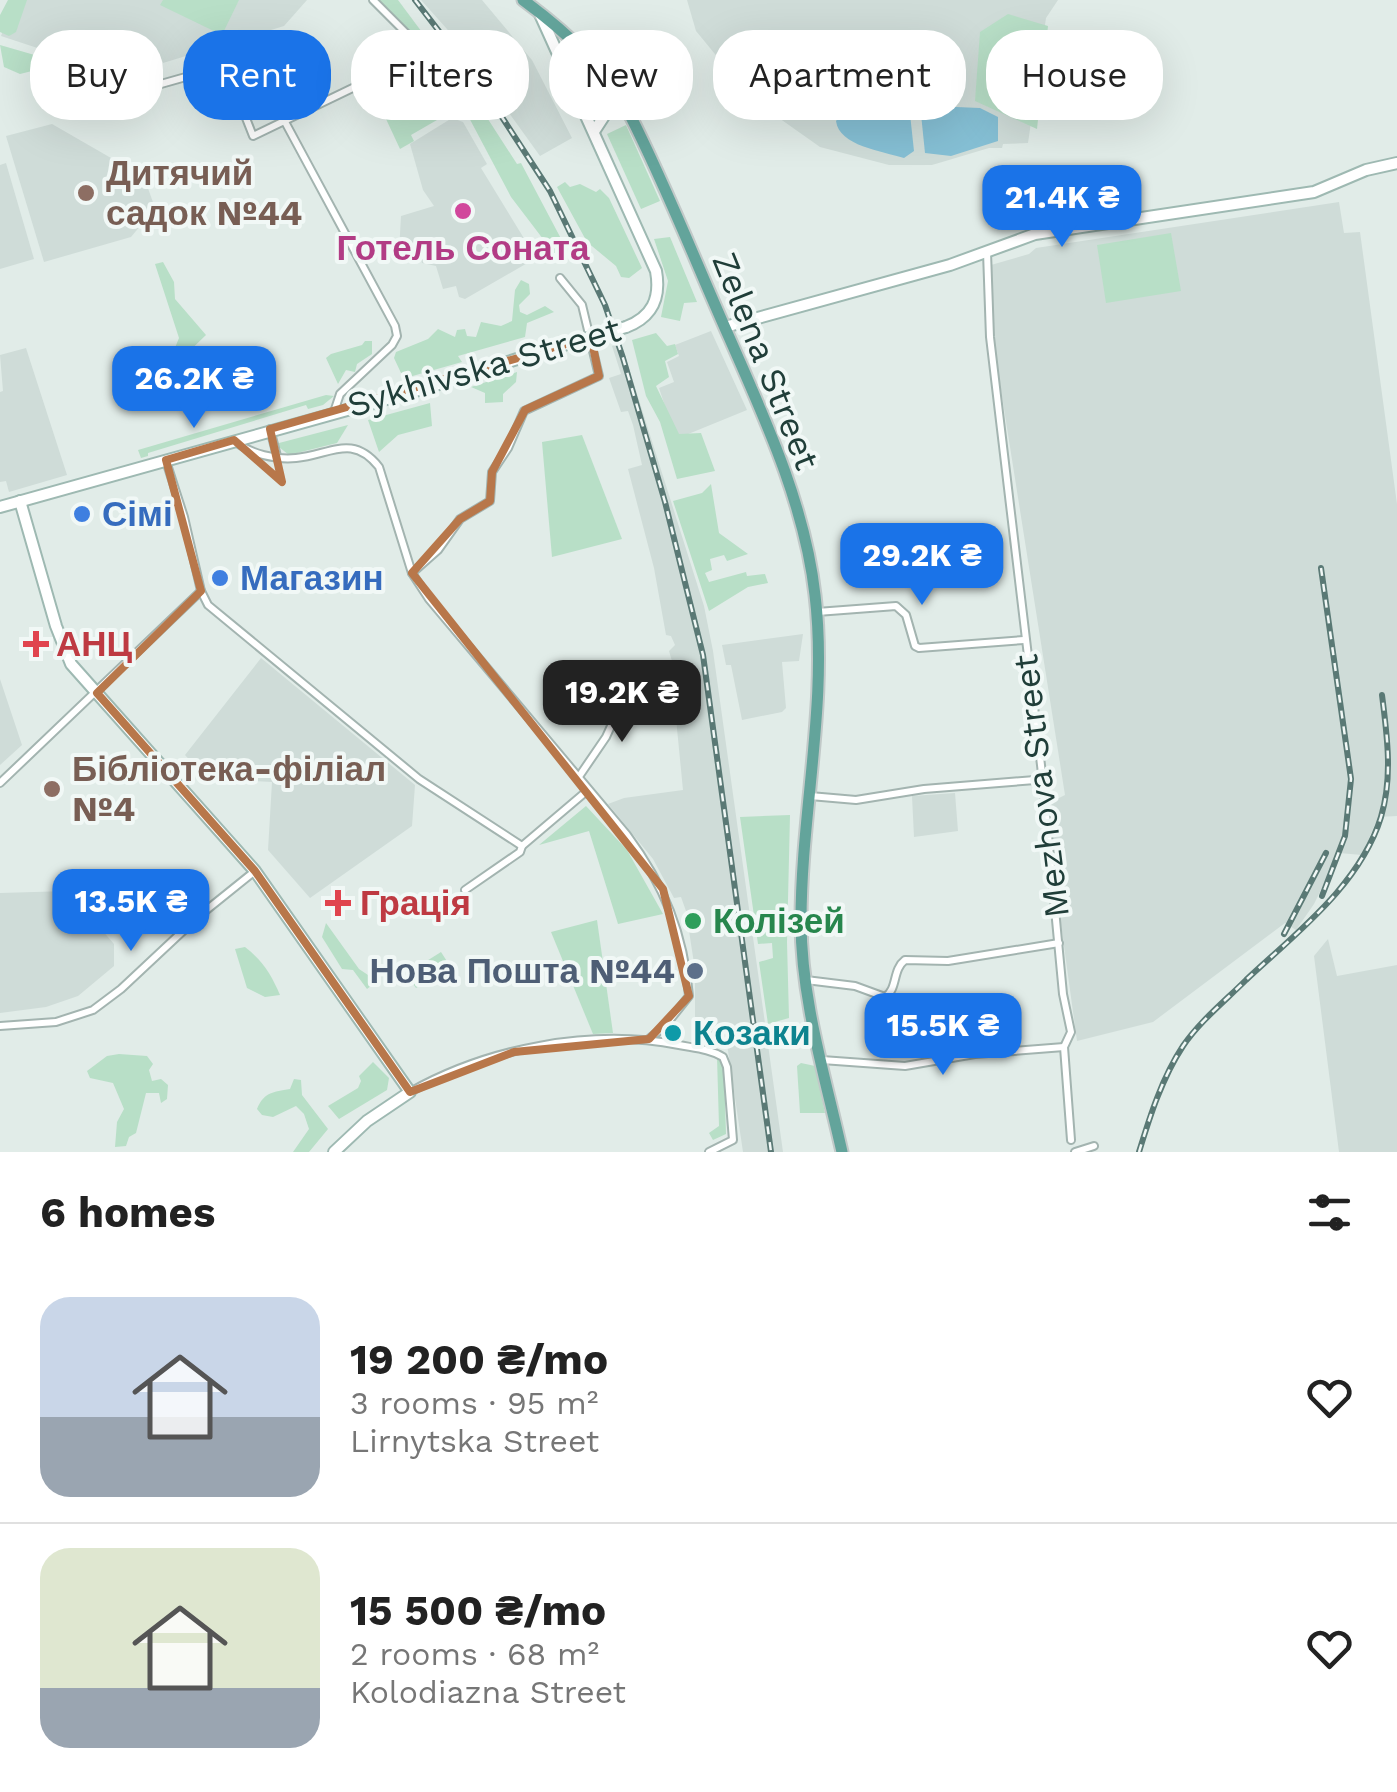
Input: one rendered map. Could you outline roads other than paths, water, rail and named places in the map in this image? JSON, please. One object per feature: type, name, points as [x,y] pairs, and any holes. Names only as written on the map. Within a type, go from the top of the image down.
[{"type":"main road","name":"Zelena Street","points":[[523,0],[562,30]]},
{"type":"main road","name":"Zelena Street","points":[[632,120],[784,471],[808,554],[817,612],[802,898],[805,980],[842,1152]]},
{"type":"street","points":[[331,99],[363,84],[406,82],[426,61],[422,48],[373,0]]},
{"type":"street","name":"Sykhivska Street","points":[[0,507],[426,388],[626,327],[646,317],[652,310],[658,284],[656,271],[539,12]]},
{"type":"street","points":[[247,120],[253,136],[284,120],[396,326],[397,336],[392,345],[340,394],[334,412]]},
{"type":"street","points":[[595,130],[602,120]]},
{"type":"street","points":[[725,327],[950,265],[1035,234],[1314,192],[1366,170],[1397,164]]},
{"type":"street","name":"Mezhova Street","points":[[987,250],[990,337],[1044,782],[1063,994],[1071,1032],[1064,1047],[1071,1140]]},
{"type":"street","points":[[412,573],[438,550],[460,519],[490,501],[492,472],[508,448],[524,411],[600,376],[582,305],[560,278]]},
{"type":"street","points":[[270,429],[277,456]]},
{"type":"street","points":[[234,440],[247,452],[296,458],[334,448],[352,448],[370,455],[379,467],[412,573],[429,599],[651,870],[672,909],[689,996],[649,1039]]},
{"type":"street","points":[[166,460],[200,590],[208,605],[419,779],[522,846]]},
{"type":"street","points":[[20,501],[71,664],[254,871],[410,1092]]},
{"type":"street","points":[[0,783],[97,694],[200,590]]},
{"type":"street","points":[[817,612],[896,606],[906,615],[918,648],[1024,640]]},
{"type":"street","points":[[578,778],[606,736],[632,682]]},
{"type":"street","points":[[810,796],[856,800],[924,789],[1044,782]]},
{"type":"street","points":[[465,890],[520,852],[522,846],[588,790]]},
{"type":"street","points":[[0,1026],[56,1022],[93,1010],[254,871]]},
{"type":"street","points":[[805,980],[854,986],[885,998],[905,960],[948,962],[1059,943]]},
{"type":"street","points":[[334,1152],[367,1121],[410,1092],[454,1071],[511,1052],[578,1042],[649,1039],[720,1055],[727,1067],[733,1140],[710,1152]]},
{"type":"street","points":[[822,1060],[901,1067],[975,1054],[1064,1047]]},
{"type":"street","points":[[1075,1152],[1094,1146]]},
{"type":"water","points":[[966,107],[980,108],[986,111],[986,120],[998,120],[998,141],[951,156],[925,153],[922,120],[966,120]]},
{"type":"water","points":[[911,120],[914,151],[904,158],[863,146],[845,136],[836,121]]},
{"type":"railway","points":[[415,0],[485,91],[550,191],[605,305],[623,358],[665,502],[703,655],[771,1152]]},
{"type":"railway","points":[[1321,568],[1351,779],[1345,836],[1322,896]]},
{"type":"railway","points":[[1139,1152],[1163,1084],[1190,1037],[1324,906],[1358,865],[1371,842],[1387,787],[1382,695]]},
{"type":"railway","points":[[1284,934],[1326,853]]},
{"type":"place","name":"Дитячий садок №44","points":[[86,193]]},
{"type":"place","name":"Готель Соната","points":[[463,211]]},
{"type":"place","name":"Сімі","points":[[82,514]]},
{"type":"place","name":"Магазин","points":[[220,578]]},
{"type":"place","name":"АНЦ","points":[[36,644]]},
{"type":"place","name":"Бібліотека-філіал №4","points":[[52,789]]},
{"type":"place","name":"Грація","points":[[338,903]]},
{"type":"place","name":"Колізей","points":[[693,921]]},
{"type":"place","name":"Нова Пошта №44","points":[[695,971]]},
{"type":"place","name":"Козаки","points":[[673,1033]]}]
